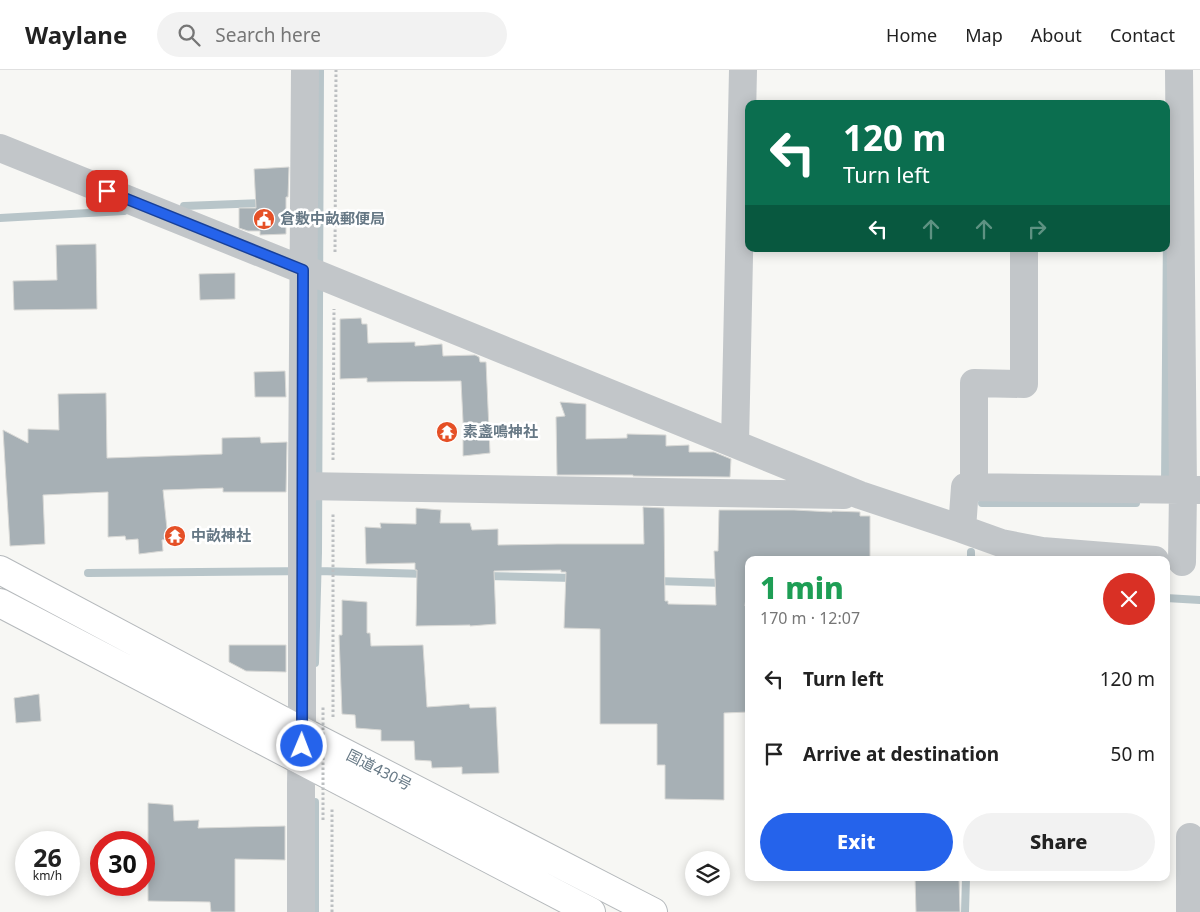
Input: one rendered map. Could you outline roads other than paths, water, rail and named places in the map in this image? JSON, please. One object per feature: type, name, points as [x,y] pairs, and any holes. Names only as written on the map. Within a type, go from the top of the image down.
[{"type":"highway","name":"国道430号","points":[[0,570],[302,731],[653,912]]},
{"type":"highway","name":"国道430号","points":[[0,604],[591,912]]},
{"type":"street","points":[[301,912],[302,571],[318,492],[314,274],[305,70]]},
{"type":"street","points":[[735,444],[743,70]]},
{"type":"street","points":[[1176,561],[1179,494],[1179,70]]},
{"type":"street","points":[[0,148],[860,495],[1001,543],[1042,551],[1109,556]]},
{"type":"street","points":[[974,487],[974,384],[1024,384],[1024,252]]},
{"type":"street","points":[[962,529],[966,487],[1179,494]]},
{"type":"street","points":[[318,492],[860,495]]},
{"type":"street","points":[[1190,837],[1190,912]]},
{"type":"waterway","points":[[315,663],[318,553],[320,70]]},
{"type":"waterway","points":[[184,206],[265,203]]},
{"type":"waterway","points":[[0,218],[124,211]]},
{"type":"waterway","points":[[1165,486],[1167,252]]},
{"type":"waterway","points":[[982,503],[1136,503]]},
{"type":"waterway","points":[[88,573],[318,571],[427,574]]},
{"type":"waterway","points":[[486,576],[574,578]]},
{"type":"waterway","points":[[656,581],[724,583]]},
{"type":"waterway","points":[[1170,598],[1200,600]]},
{"type":"waterway","points":[[315,802],[315,912]]},
{"type":"waterway","points":[[965,912],[966,881]]},
{"type":"place","name":"倉敷中畝郵便局","points":[[264,219]]},
{"type":"place","name":"素盞鳴神社","points":[[447,432]]},
{"type":"place","name":"中畝神社","points":[[175,536]]}]
